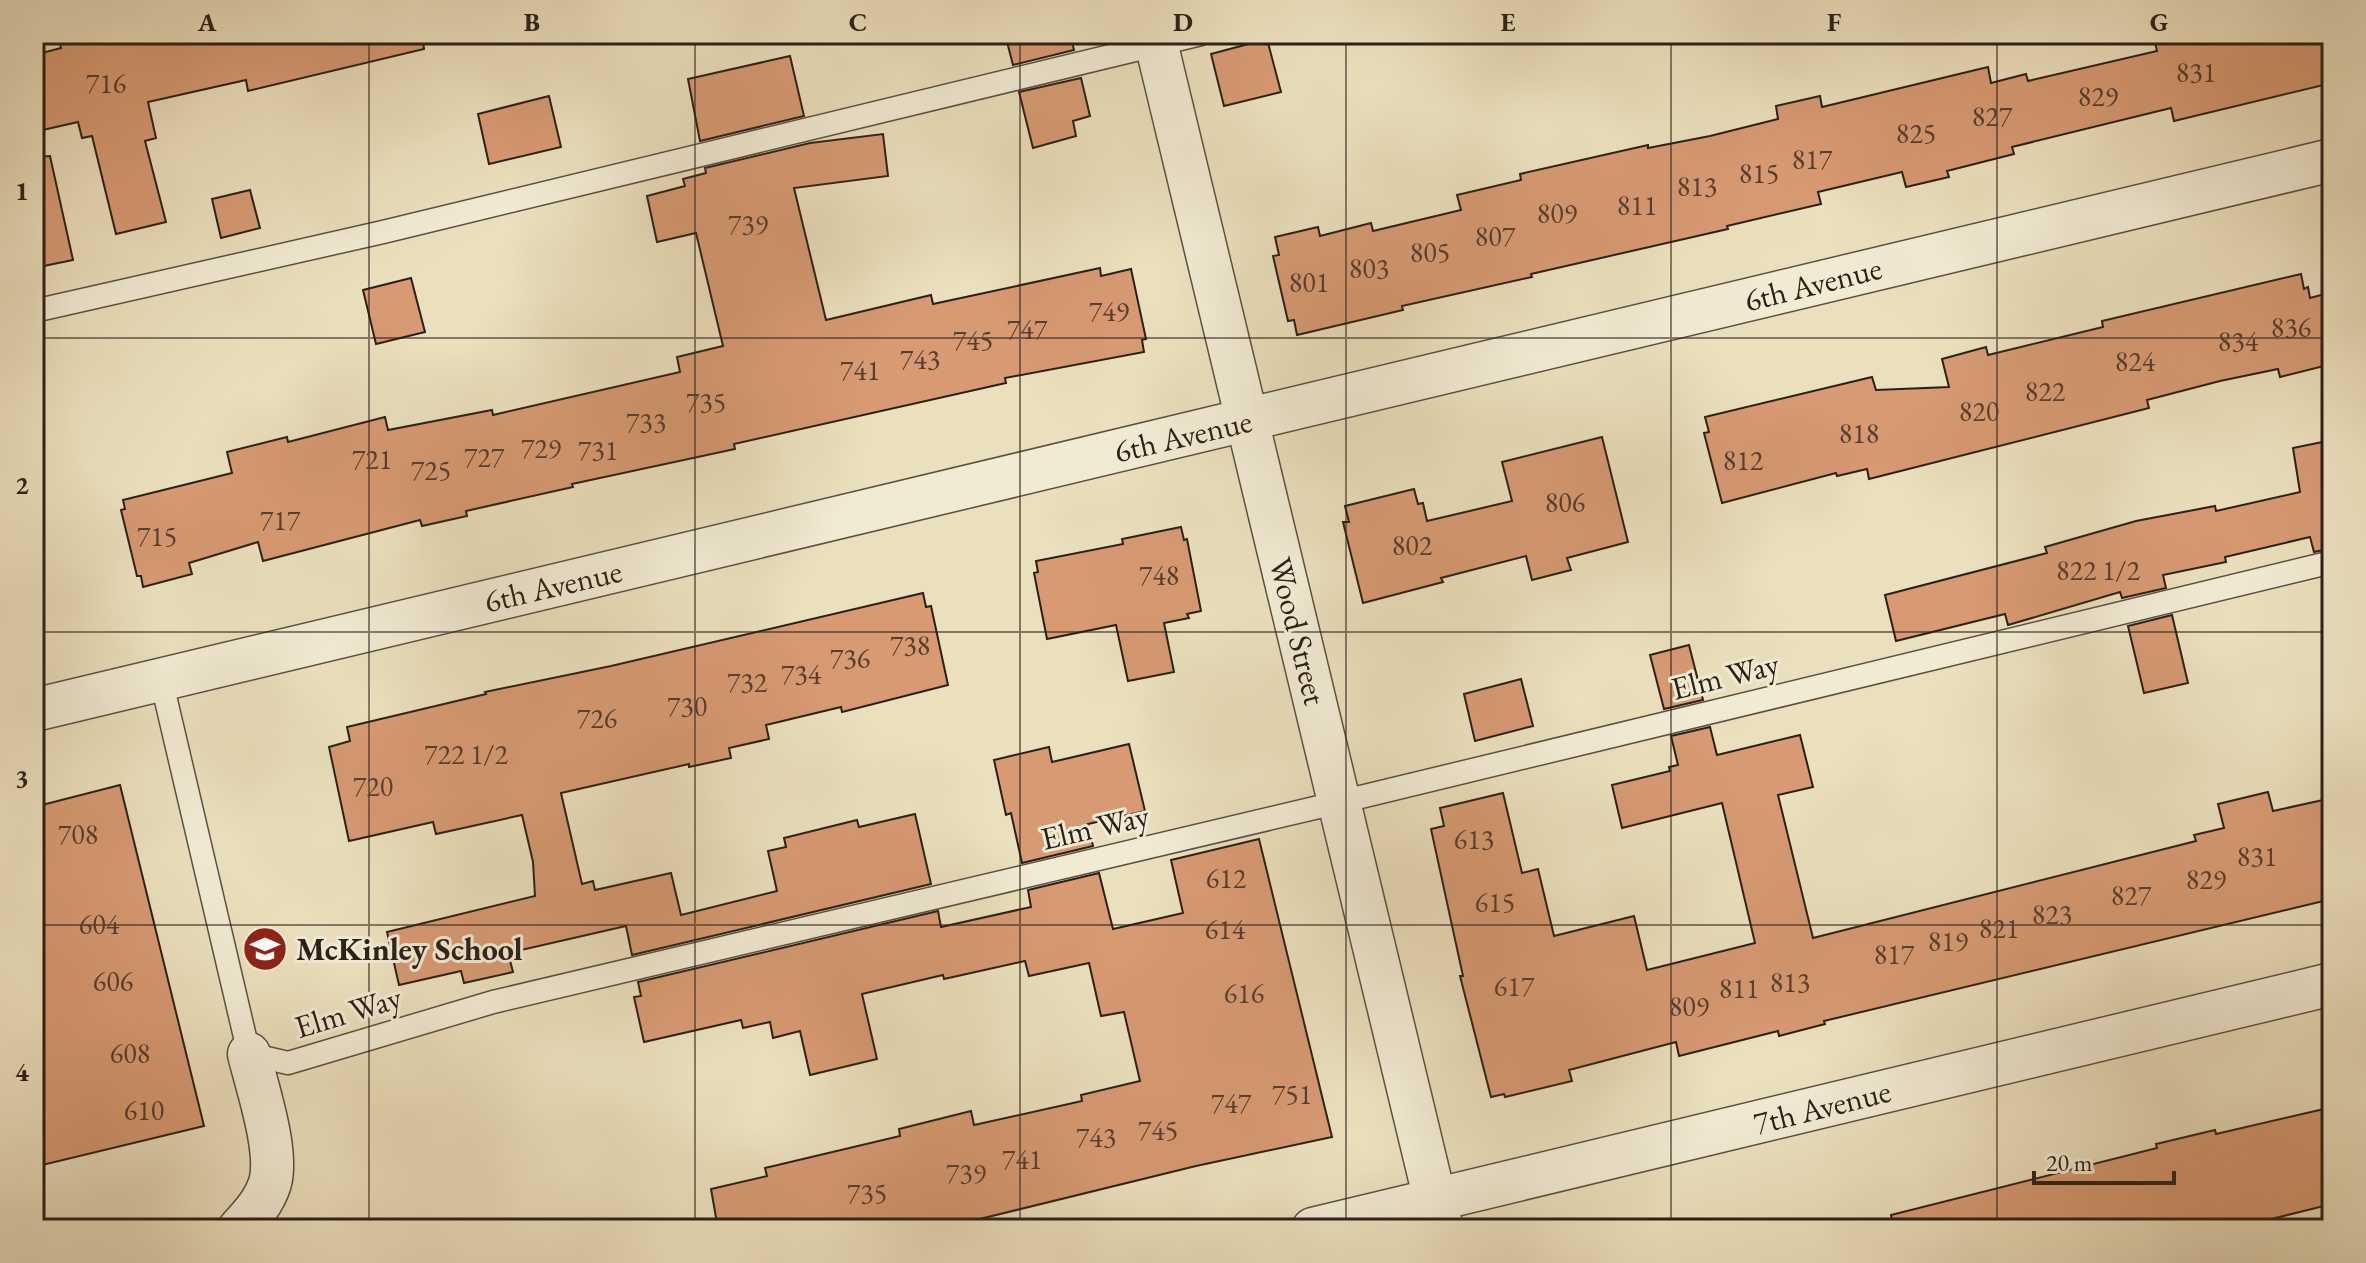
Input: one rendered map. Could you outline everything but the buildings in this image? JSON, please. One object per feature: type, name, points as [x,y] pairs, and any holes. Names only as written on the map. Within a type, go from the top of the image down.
[{"type":"street","name":"Wood Street","points":[[1155,39],[1439,1215]]},
{"type":"street","name":"6th Avenue","points":[[34,710],[2332,160]]},
{"type":"street","name":"7th Avenue","points":[[1313,1229],[1439,1215],[2332,984]]},
{"type":"street","points":[[239,1229],[258,1208],[264,1195],[270,1181],[272,1154],[249,1054]]},
{"type":"lane","points":[[34,311],[398,228],[1155,39],[1201,34]]},
{"type":"lane","name":"Elm Way","points":[[249,1054],[288,1063],[493,1002],[1340,802],[2332,562]]},
{"type":"lane","points":[[161,679],[249,1054]]},
{"type":"place","name":"McKinley School","points":[[265,949]]}]
